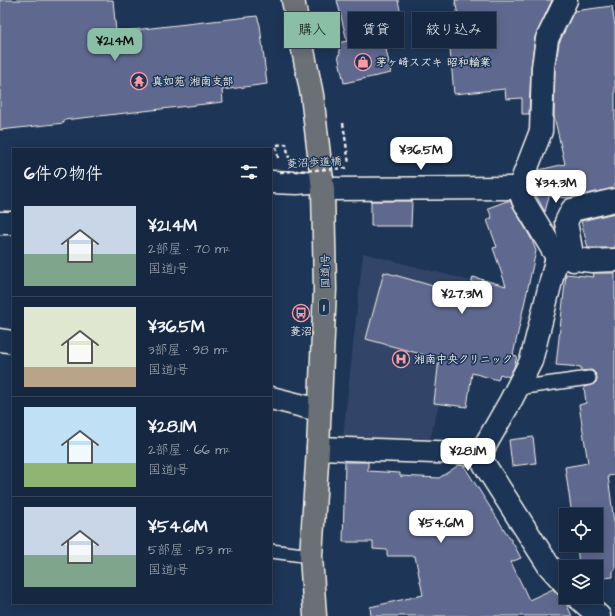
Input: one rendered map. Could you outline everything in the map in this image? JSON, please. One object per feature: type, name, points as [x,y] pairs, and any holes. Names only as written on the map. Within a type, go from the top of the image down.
[{"type":"highway","name":"国道1号","points":[[293,0],[312,96],[323,185],[325,288],[318,448],[311,556],[316,616]]},
{"type":"street","points":[[571,1],[547,39],[543,67],[541,131],[519,188],[523,200],[565,258],[592,261],[615,260]]},
{"type":"street","points":[[276,177],[297,183],[323,185],[519,188]]},
{"type":"street","points":[[478,456],[531,361],[565,258],[566,222],[572,210],[615,200]]},
{"type":"street","points":[[0,223],[12,223]]},
{"type":"street","points":[[0,340],[12,342]]},
{"type":"street","points":[[272,398],[319,410]]},
{"type":"street","points":[[318,448],[463,453],[478,456],[549,566],[559,577]]},
{"type":"street","points":[[585,604],[599,616]]},
{"type":"lane","points":[[517,388],[589,378]]},
{"type":"lane","points":[[272,551],[311,556]]},
{"type":"path","name":"菱沼歩道橋","points":[[276,177],[349,168],[344,123]]},
{"type":"path","points":[[276,177],[276,145],[286,144],[290,163]]},
{"type":"shaded area","name":"湘南中央クリニック","points":[[363,253],[471,281],[430,439],[343,437]]},
{"type":"building","name":"真如苑 湘南支部","points":[[0,0],[113,0],[116,32],[257,16],[260,25],[267,84],[222,90],[223,102],[64,120],[64,123],[0,130]]},
{"type":"building","points":[[337,0],[398,0],[400,12],[348,12],[348,48],[386,48],[391,73],[344,83],[338,55],[340,54],[340,43],[347,41]]},
{"type":"building","points":[[455,0],[552,0],[535,37],[531,67],[529,114],[522,114],[522,98],[506,99],[505,89],[454,94],[450,48],[496,48],[496,12],[457,12]]},
{"type":"building","points":[[612,6],[615,26],[615,188],[568,198],[549,196],[545,212],[533,190],[537,189],[535,181],[539,170],[565,164],[554,116],[555,68],[559,43],[574,11]]},
{"type":"building","points":[[371,201],[412,201],[411,226],[371,226]]},
{"type":"building","points":[[510,201],[532,240],[536,251],[513,355],[517,356],[514,367],[509,377],[500,374],[498,380],[472,373],[467,407],[434,403],[439,359],[366,339],[384,272],[468,296],[473,277],[506,286],[493,248],[497,247],[487,220],[492,218],[488,208]]},
{"type":"building","points":[[615,213],[615,248],[588,248],[581,221]]},
{"type":"building","points":[[593,273],[615,273],[615,475],[608,476],[615,530],[615,569],[613,570],[613,577],[603,578],[603,560],[578,560],[578,552],[603,552],[603,508],[571,508],[565,467],[588,463],[579,405],[586,403],[584,387],[594,384],[597,381],[597,377],[592,370],[581,371],[581,367],[556,365],[566,274],[594,277]]},
{"type":"building","points":[[533,437],[536,463],[512,466],[509,440]]},
{"type":"building","points":[[345,462],[368,462],[368,471],[400,473],[400,476],[439,478],[459,465],[464,466],[521,558],[511,562],[529,600],[553,589],[559,595],[559,604],[566,604],[572,616],[371,616],[370,607],[423,595],[415,556],[387,556],[387,550],[373,549],[373,542],[343,542]]},
{"type":"place","name":"茅ヶ崎スズキ 昭和輪業","points":[[363,62]]},
{"type":"place","name":"真如苑 湘南支部","points":[[139,81]]},
{"type":"place","name":"菱沼","points":[[301,313]]},
{"type":"place","name":"湘南中央クリニック","points":[[401,359]]}]
